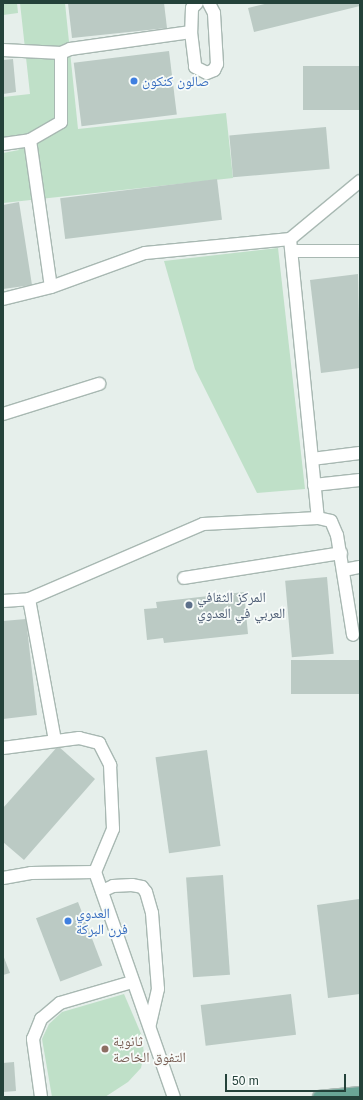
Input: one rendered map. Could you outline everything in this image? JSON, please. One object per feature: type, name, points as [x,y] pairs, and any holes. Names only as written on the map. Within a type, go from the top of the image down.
[{"type":"main road","points":[[319,1097],[360,1093]]},
{"type":"street","points":[[197,3],[192,8],[191,32],[195,68],[208,73],[214,70],[217,64],[214,13],[210,3]]},
{"type":"street","points":[[3,50],[61,52],[70,49],[191,32]]},
{"type":"street","points":[[3,144],[30,140],[61,122],[61,52]]},
{"type":"street","points":[[30,140],[51,287]]},
{"type":"street","points":[[291,245],[360,182]]},
{"type":"street","points":[[291,245],[318,518]]},
{"type":"street","points":[[3,299],[51,287],[145,253],[291,245],[360,251]]},
{"type":"street","points":[[3,414],[99,384]]},
{"type":"street","points":[[312,459],[360,453]]},
{"type":"street","points":[[314,485],[360,480]]},
{"type":"street","points":[[3,601],[29,599],[203,524],[318,518],[331,521],[341,553],[353,635]]},
{"type":"street","points":[[184,578],[341,553]]},
{"type":"street","points":[[344,570],[360,567]]},
{"type":"street","points":[[29,599],[55,740]]},
{"type":"street","points":[[3,748],[79,738],[99,743],[110,765],[113,829],[95,872],[132,982],[150,1025],[174,1097]]},
{"type":"street","points":[[3,878],[31,873],[95,872]]},
{"type":"street","points":[[102,891],[113,886],[132,885],[142,887],[146,892],[152,913],[158,989],[150,1025]]},
{"type":"street","points":[[41,1097],[33,1039],[41,1019],[60,1003],[132,982]]},
{"type":"green space","points":[[3,3],[17,3],[18,13],[3,15]]},
{"type":"green space","points":[[20,3],[65,3],[78,129],[226,113],[233,178],[3,203],[3,153],[19,150],[3,137],[3,97],[30,94]]},
{"type":"green space","points":[[278,248],[305,489],[257,493],[195,369],[164,261]]},
{"type":"green space","points":[[124,994],[142,1036],[144,1054],[141,1068],[128,1082],[105,1097],[52,1097],[42,1039],[49,1024],[62,1012]]},
{"type":"building","points":[[68,3],[164,3],[167,28],[72,38]]},
{"type":"building","points":[[269,3],[360,3],[360,6],[254,32],[248,8]]},
{"type":"building","points":[[169,51],[177,115],[82,126],[74,63]]},
{"type":"building","points":[[13,59],[16,92],[3,94],[3,60]]},
{"type":"building","points":[[303,66],[360,66],[360,110],[303,110]]},
{"type":"building","points":[[326,127],[330,169],[233,177],[229,135]]},
{"type":"building","points":[[217,179],[222,220],[65,239],[60,198]]},
{"type":"building","points":[[19,202],[32,285],[3,289],[3,205]]},
{"type":"building","points":[[358,274],[360,368],[321,373],[310,280]]},
{"type":"building","points":[[327,577],[334,654],[292,657],[285,581]]},
{"type":"building","points":[[244,592],[248,634],[164,643],[163,638],[147,640],[144,609],[157,608],[156,602]]},
{"type":"building","points":[[26,619],[37,715],[3,719],[3,621]]},
{"type":"building","points":[[291,660],[360,660],[360,694],[291,694]]},
{"type":"building","points":[[58,746],[95,779],[24,860],[3,842],[3,808]]},
{"type":"building","points":[[207,750],[220,846],[169,853],[156,757]]},
{"type":"building","points":[[223,875],[230,975],[193,977],[186,878]]},
{"type":"building","points":[[359,899],[360,994],[328,998],[317,905]]},
{"type":"building","points":[[78,902],[102,965],[60,982],[36,918]]},
{"type":"building","points":[[3,955],[10,973],[3,975]]},
{"type":"building","points":[[291,994],[296,1035],[206,1046],[201,1005]]},
{"type":"building","points":[[14,1062],[16,1091],[3,1092],[3,1063]]},
{"type":"place","name":"صالون كنكون","points":[[134,81]]},
{"type":"place","name":"المركز الثقافي العربي في العدوي","points":[[189,605]]},
{"type":"place","name":"العدوي فرن البركة","points":[[68,921]]},
{"type":"place","name":"ثانوية التفوق الخاصة","points":[[105,1049]]}]
